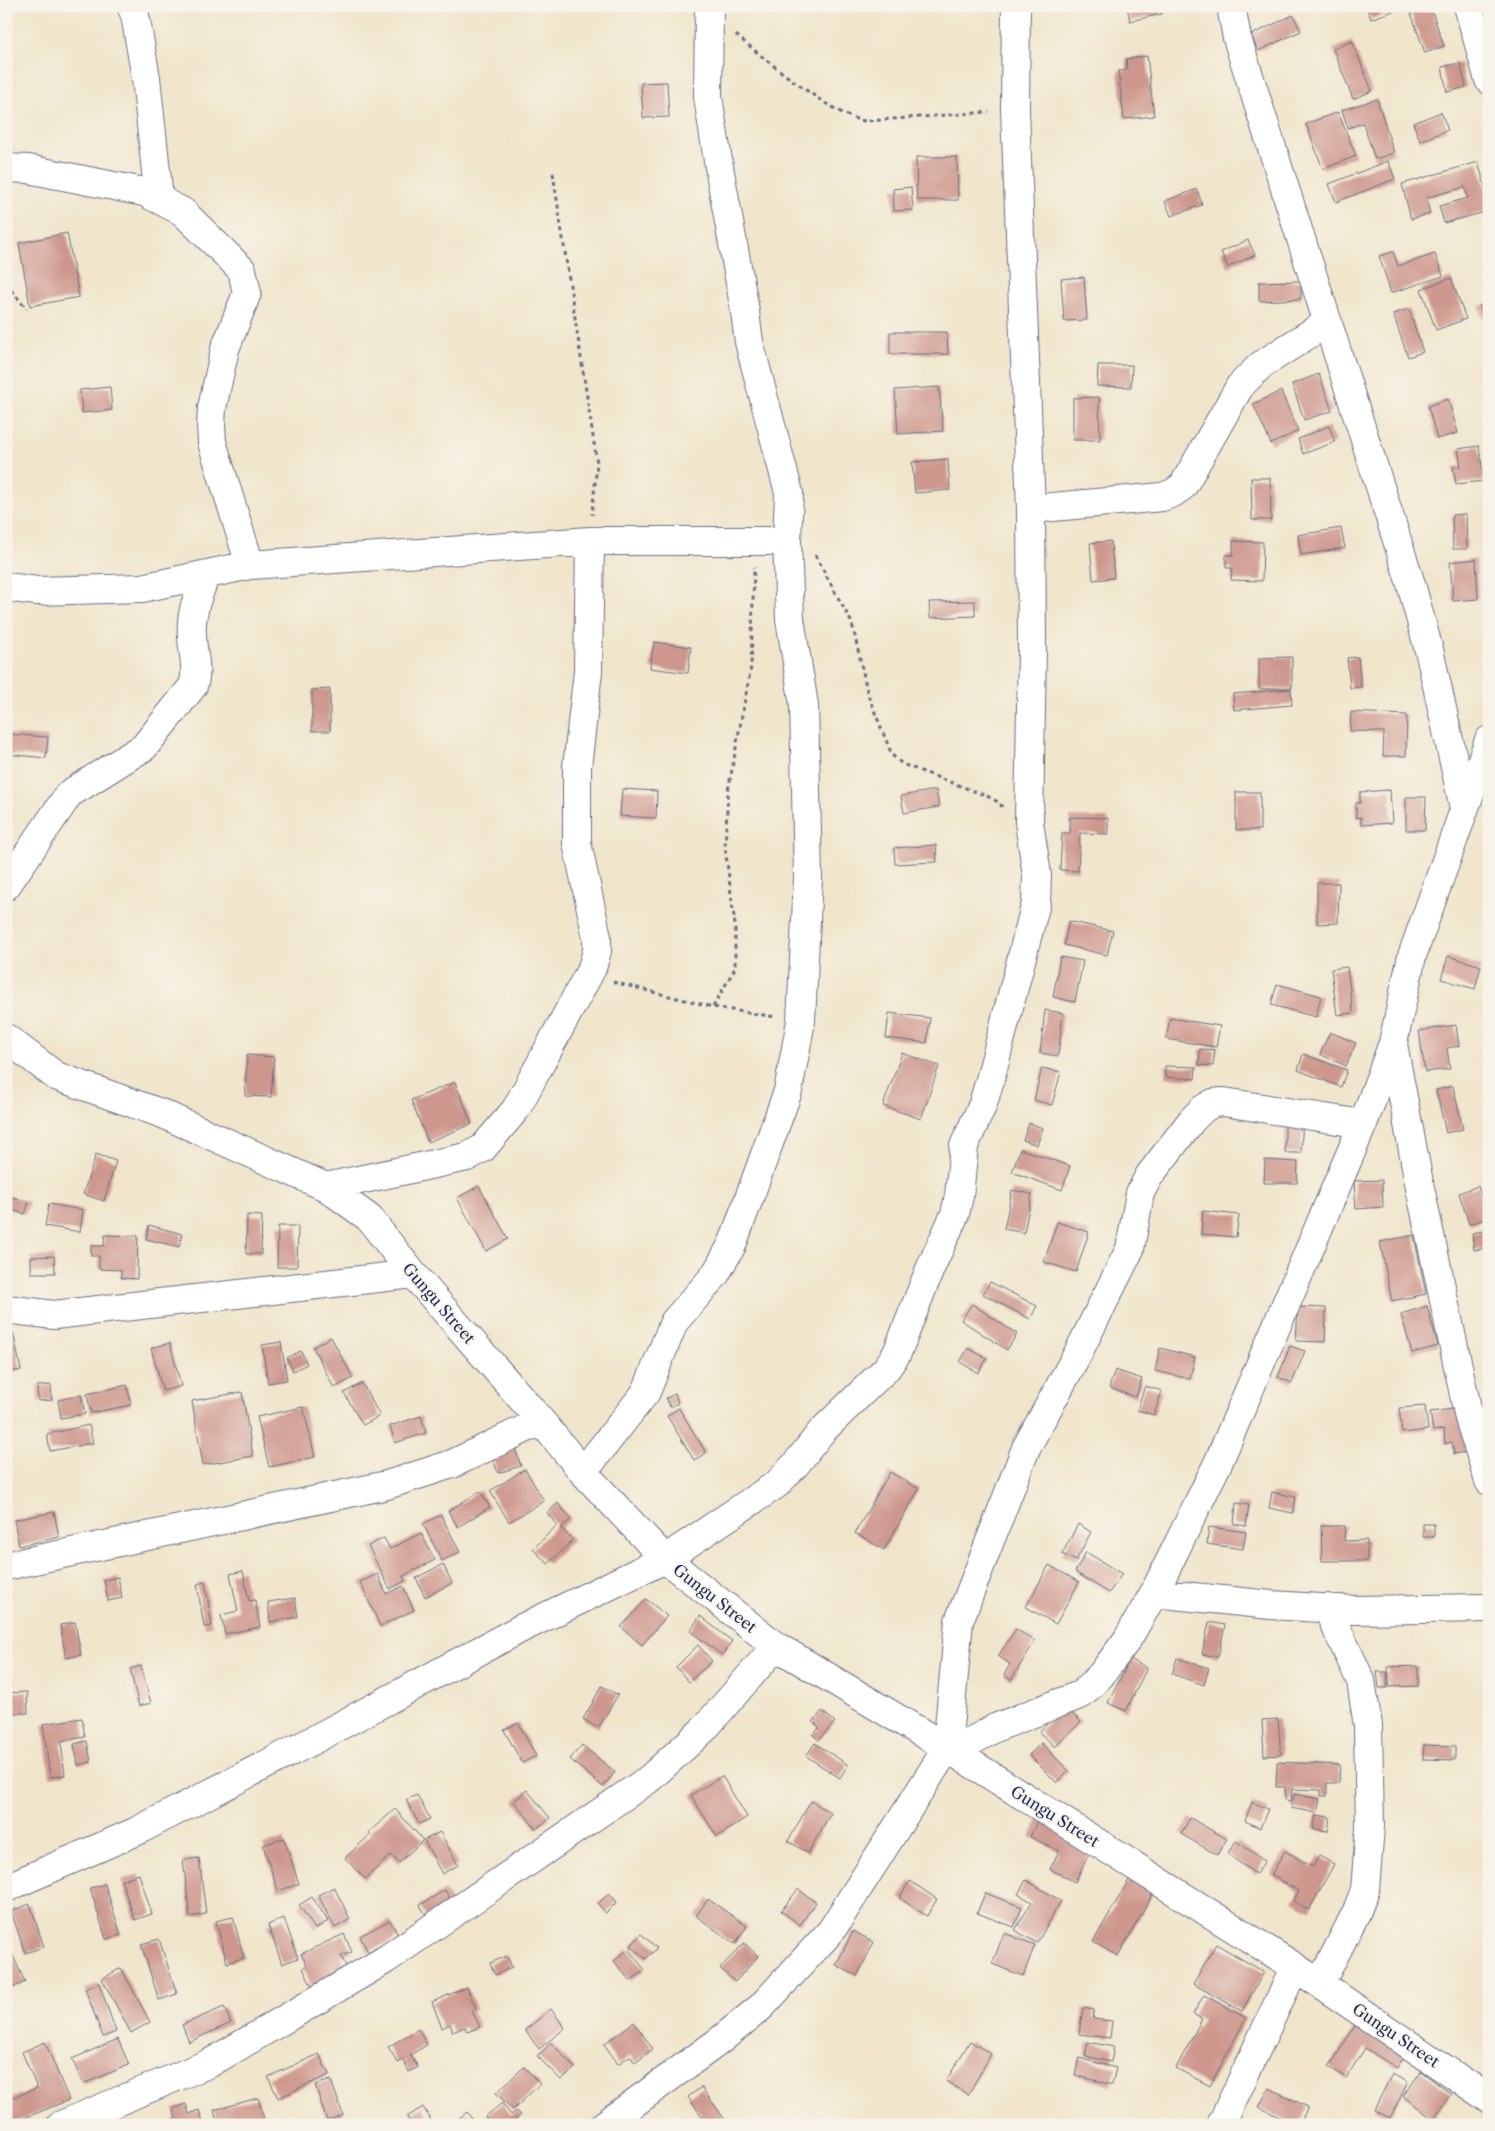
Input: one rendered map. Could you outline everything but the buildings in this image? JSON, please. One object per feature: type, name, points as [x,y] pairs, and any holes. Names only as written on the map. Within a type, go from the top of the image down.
[{"type":"street","points":[[131,6],[135,15],[146,78],[159,199]]},
{"type":"street","points":[[6,1888],[135,1832],[306,1744],[520,1629],[665,1559],[777,1484],[796,1464],[822,1431],[886,1369],[897,1353],[930,1269],[955,1214],[959,1196],[964,1146],[983,1104],[1036,904],[1037,875],[1029,822],[1032,648],[1031,509],[1015,110],[1016,6]]},
{"type":"street","points":[[1231,6],[1237,38],[1411,584],[1430,654],[1464,808]]},
{"type":"street","points":[[1468,6],[1489,80]]},
{"type":"street","points":[[583,1472],[646,1392],[674,1322],[715,1275],[732,1244],[788,1091],[801,1021],[808,878],[804,706],[790,619],[799,544],[789,493],[749,342],[708,97],[709,9]]},
{"type":"street","points":[[6,168],[28,169],[144,192],[183,212],[242,270],[247,293],[225,349],[210,426],[212,442],[250,566]]},
{"type":"street","points":[[1031,509],[1152,498],[1173,493],[1183,486],[1240,386],[1261,365],[1328,322]]},
{"type":"street","points":[[6,587],[37,591],[142,588],[250,566],[590,541],[755,541],[799,544]]},
{"type":"street","points":[[326,1187],[467,1156],[483,1148],[516,1109],[588,975],[597,951],[597,937],[577,843],[577,767],[588,671],[590,541]]},
{"type":"street","points":[[6,886],[69,794],[144,747],[193,686],[196,677],[191,634],[194,606],[206,575]]},
{"type":"street","points":[[947,1748],[970,1742],[995,1728],[1082,1694],[1101,1675],[1127,1640],[1154,1593],[1218,1463],[1363,1124],[1392,1043],[1412,956],[1464,808],[1487,749]]},
{"type":"street","name":"Gungu Street","points":[[6,1038],[56,1076],[163,1114],[326,1187],[369,1218],[413,1274],[583,1472],[665,1559],[776,1646],[947,1748],[1295,1967],[1489,2099]]},
{"type":"street","points":[[1392,1043],[1420,1188],[1469,1418],[1489,1481]]},
{"type":"street","points":[[613,2122],[761,2007],[831,1931],[947,1748],[959,1621],[1026,1448],[1078,1353],[1130,1249],[1140,1193],[1149,1176],[1192,1120],[1203,1109],[1213,1103],[1224,1102],[1363,1124]]},
{"type":"street","points":[[6,1309],[54,1315],[413,1274]]},
{"type":"street","points":[[6,1566],[387,1485],[452,1464],[541,1421]]},
{"type":"street","points":[[1154,1593],[1271,1605],[1354,1610],[1489,1608]]},
{"type":"street","points":[[1320,1984],[1356,1913],[1365,1890],[1370,1827],[1368,1726],[1361,1681],[1327,1608]]},
{"type":"street","points":[[61,2125],[210,2063],[385,1960],[650,1779],[703,1730],[776,1646]]},
{"type":"street","points":[[1221,2125],[1295,1967]]},
{"type":"path","points":[[709,9],[764,59],[822,100],[856,120],[1015,110]]},
{"type":"path","points":[[553,173],[597,463],[590,541]]},
{"type":"path","points":[[6,284],[27,309]]},
{"type":"path","points":[[713,1007],[735,968],[735,925],[725,847],[728,790],[750,667],[755,541]]},
{"type":"path","points":[[799,544],[852,623],[868,695],[892,755],[902,764],[987,796],[1000,803],[1003,810]]},
{"type":"path","points":[[588,975],[713,1007],[801,1021]]}]
